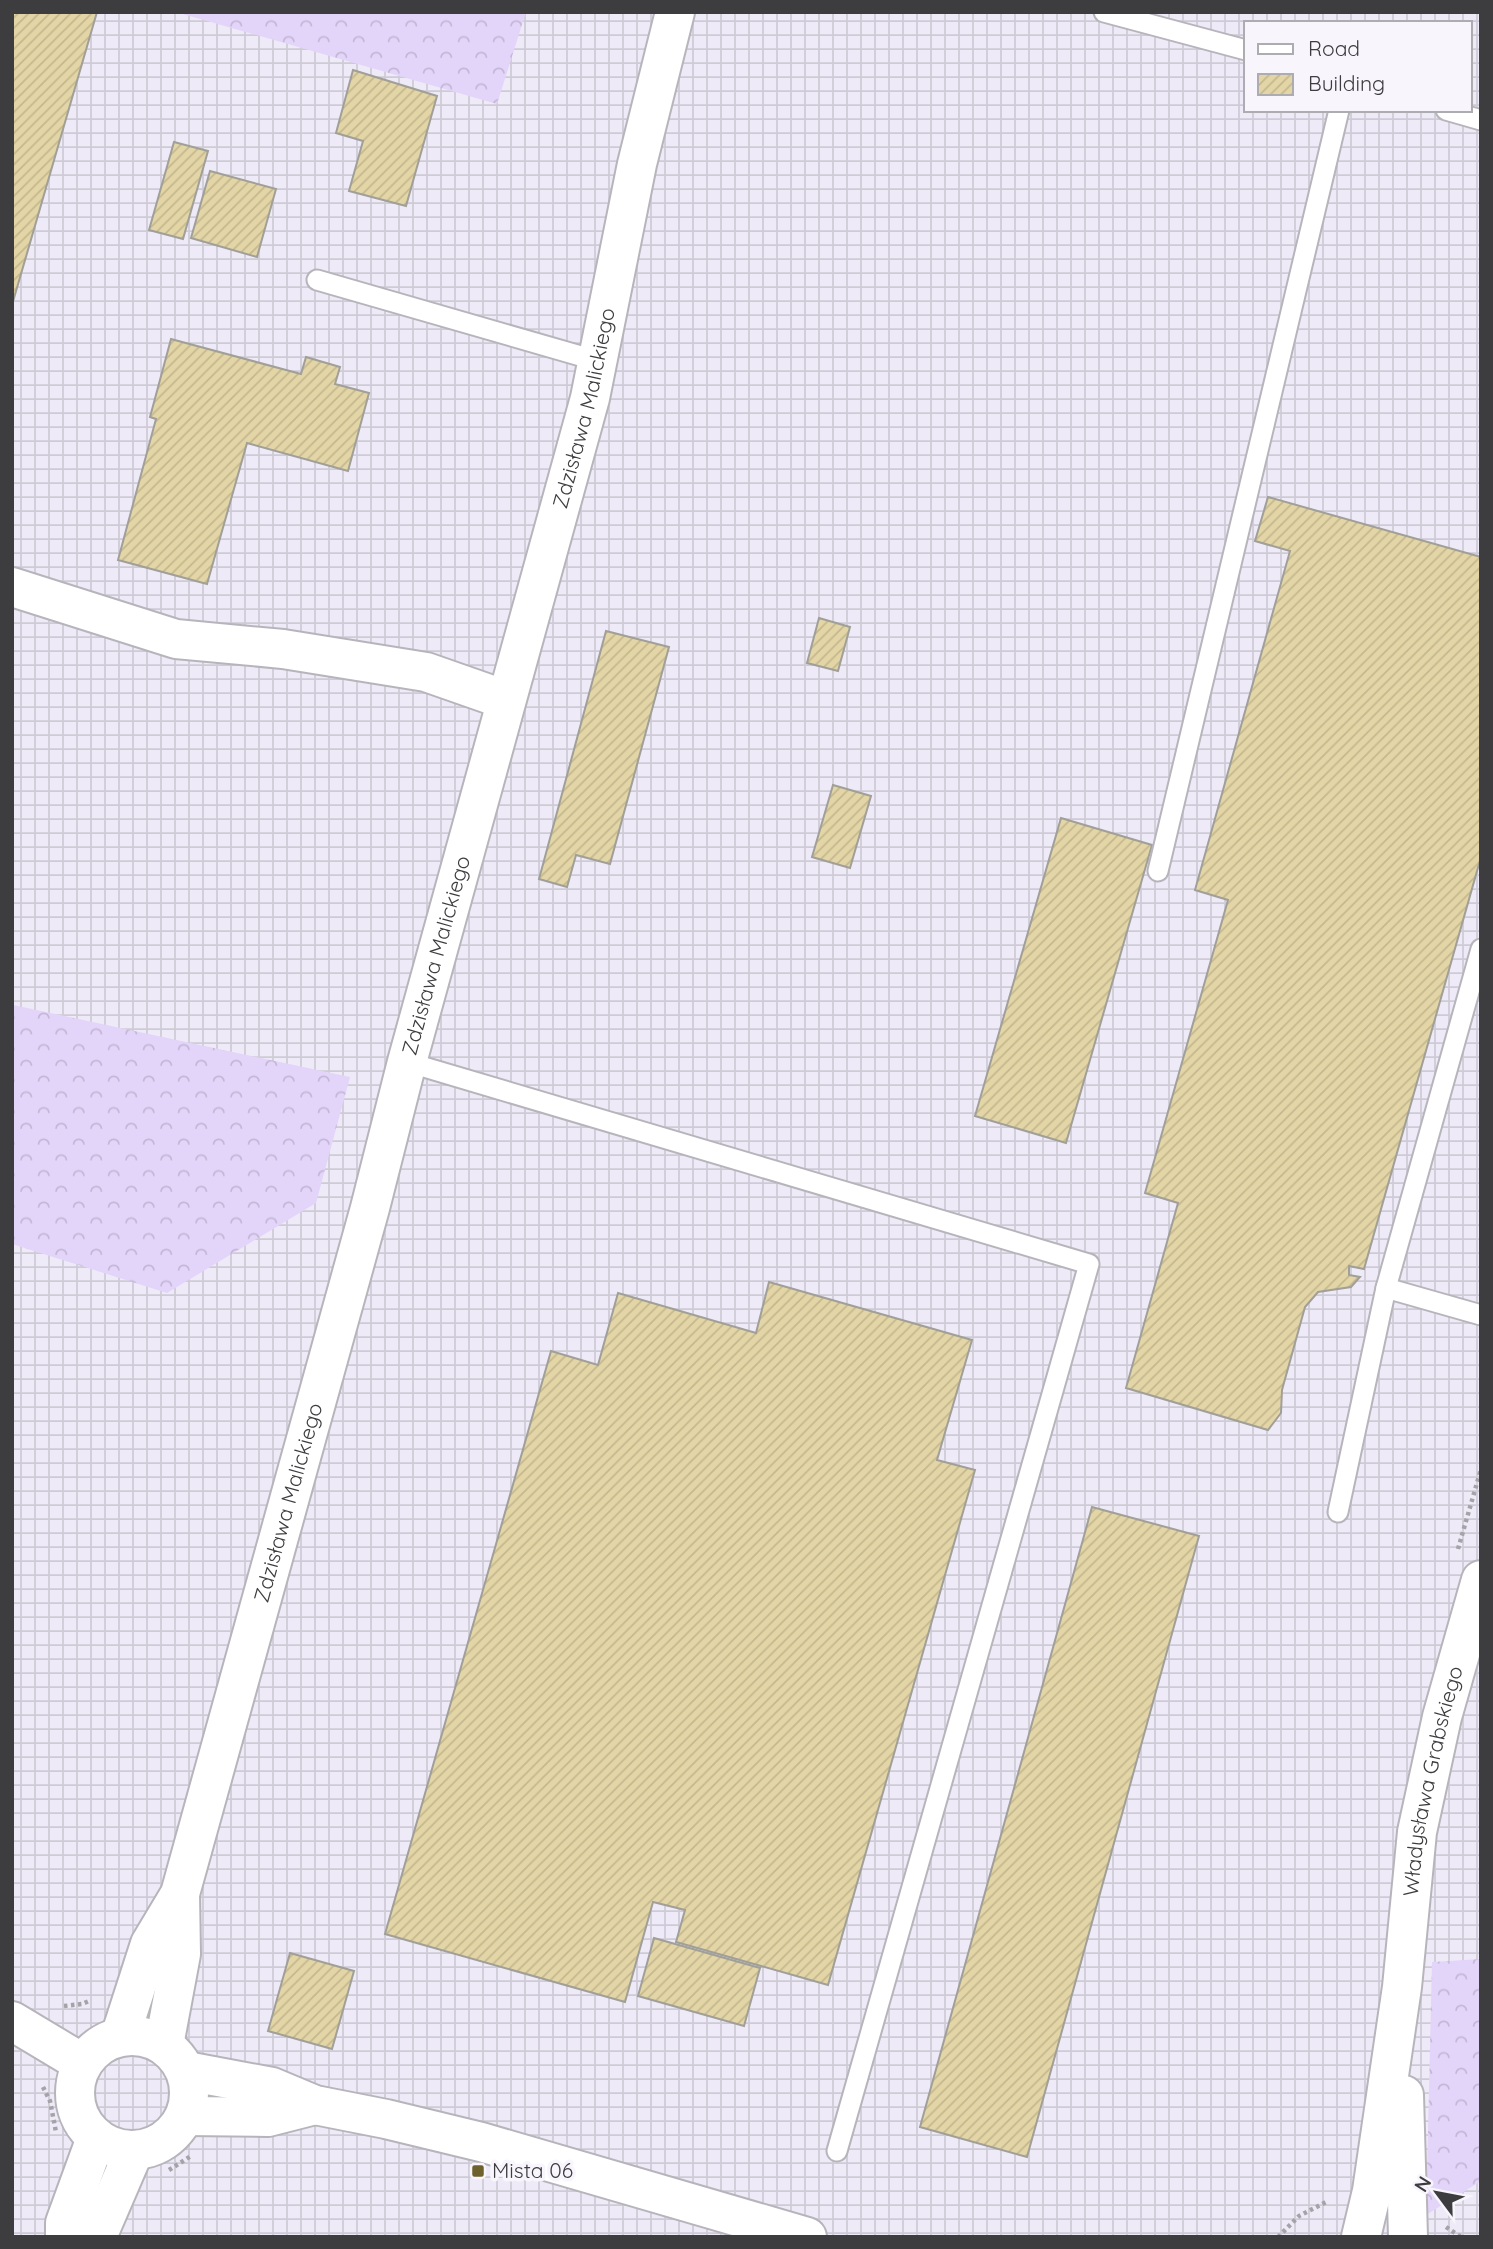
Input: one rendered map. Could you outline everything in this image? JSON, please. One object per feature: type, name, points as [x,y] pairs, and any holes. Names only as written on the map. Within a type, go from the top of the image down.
[{"type":"street","name":"Zdzisława Malickiego","points":[[120,2037],[150,1944],[180,1894],[370,1208],[407,1062],[598,361],[637,164],[675,12]]},
{"type":"street","points":[[12,587],[176,639],[283,649],[426,672],[506,700]]},
{"type":"street","name":"Władysława Grabskiego","points":[[1361,2237],[1372,2191],[1402,1987],[1417,1832],[1442,1717],[1481,1580]]},
{"type":"street","name":"Zdzisława Malickiego","points":[[175,2058],[181,1954],[180,1894]]},
{"type":"street","name":"Władysława Grabskiego","points":[[1402,1987],[1408,2237]]},
{"type":"street","points":[[12,2021],[82,2063]]},
{"type":"street","points":[[175,2058],[190,2087],[189,2102],[185,2116],[176,2130],[164,2141],[134,2151],[108,2146],[85,2126],[77,2111],[75,2095],[76,2079],[82,2063],[92,2051],[105,2042],[135,2035],[150,2038],[175,2058],[272,2087],[315,2105],[481,2142],[807,2237]]},
{"type":"street","points":[[185,2116],[268,2117],[315,2105]]},
{"type":"street","points":[[65,2237],[65,2223],[96,2138]]},
{"type":"street","points":[[97,2237],[134,2151]]},
{"type":"lane","points":[[1104,12],[1244,49]]},
{"type":"lane","points":[[1158,871],[1339,112]]},
{"type":"lane","points":[[1453,112],[1481,120]]},
{"type":"lane","points":[[317,280],[598,361]]},
{"type":"lane","points":[[1338,1512],[1386,1288],[1481,949]]},
{"type":"lane","points":[[407,1062],[1089,1264],[837,2151]]},
{"type":"lane","points":[[1386,1288],[1481,1315]]},
{"type":"path","points":[[1278,2237],[1299,2216],[1332,2200]]},
{"type":"shaded area","points":[[12,12],[1481,12],[1481,2237],[12,2237]]},
{"type":"green space","points":[[176,12],[526,12],[497,104]]},
{"type":"green space","points":[[13,1005],[350,1077],[316,1203],[167,1293],[12,1244]]},
{"type":"green space","points":[[1481,1959],[1481,2181],[1426,2215],[1432,1962]]},
{"type":"building","points":[[12,12],[97,12],[12,305]]},
{"type":"building","points":[[353,70],[437,96],[406,206],[349,191],[363,141],[336,133]]},
{"type":"building","points":[[174,142],[208,151],[183,239],[149,230]]},
{"type":"building","points":[[210,171],[276,189],[257,257],[191,238]]},
{"type":"building","points":[[171,339],[301,374],[306,357],[340,367],[335,384],[369,393],[348,471],[247,443],[207,584],[118,560],[156,419],[150,417]]},
{"type":"building","points":[[1268,497],[1481,557],[1481,857],[1364,1269],[1349,1266],[1349,1275],[1360,1277],[1351,1287],[1318,1292],[1305,1307],[1282,1390],[1281,1413],[1268,1430],[1126,1388],[1178,1203],[1145,1193],[1228,900],[1195,890],[1290,551],[1255,541]]},
{"type":"building","points":[[819,618],[850,627],[838,671],[807,663]]},
{"type":"building","points":[[606,631],[669,647],[610,864],[576,855],[567,887],[539,879]]},
{"type":"building","points":[[833,785],[871,796],[850,868],[812,857]]},
{"type":"building","points":[[1061,818],[1152,845],[1066,1143],[975,1116]]},
{"type":"building","points":[[769,1282],[972,1340],[937,1460],[975,1470],[828,1985],[676,1942],[685,1910],[653,1902],[625,2002],[385,1934],[551,1351],[598,1365],[618,1293],[756,1333]]},
{"type":"building","points":[[1092,1507],[1199,1536],[1027,2157],[920,2127]]},
{"type":"building","points":[[654,1938],[760,1968],[744,2026],[638,1996]]},
{"type":"building","points":[[290,1953],[354,1971],[332,2049],[268,2031]]},
{"type":"place","name":"Mista 06","points":[[478,2171]]}]
